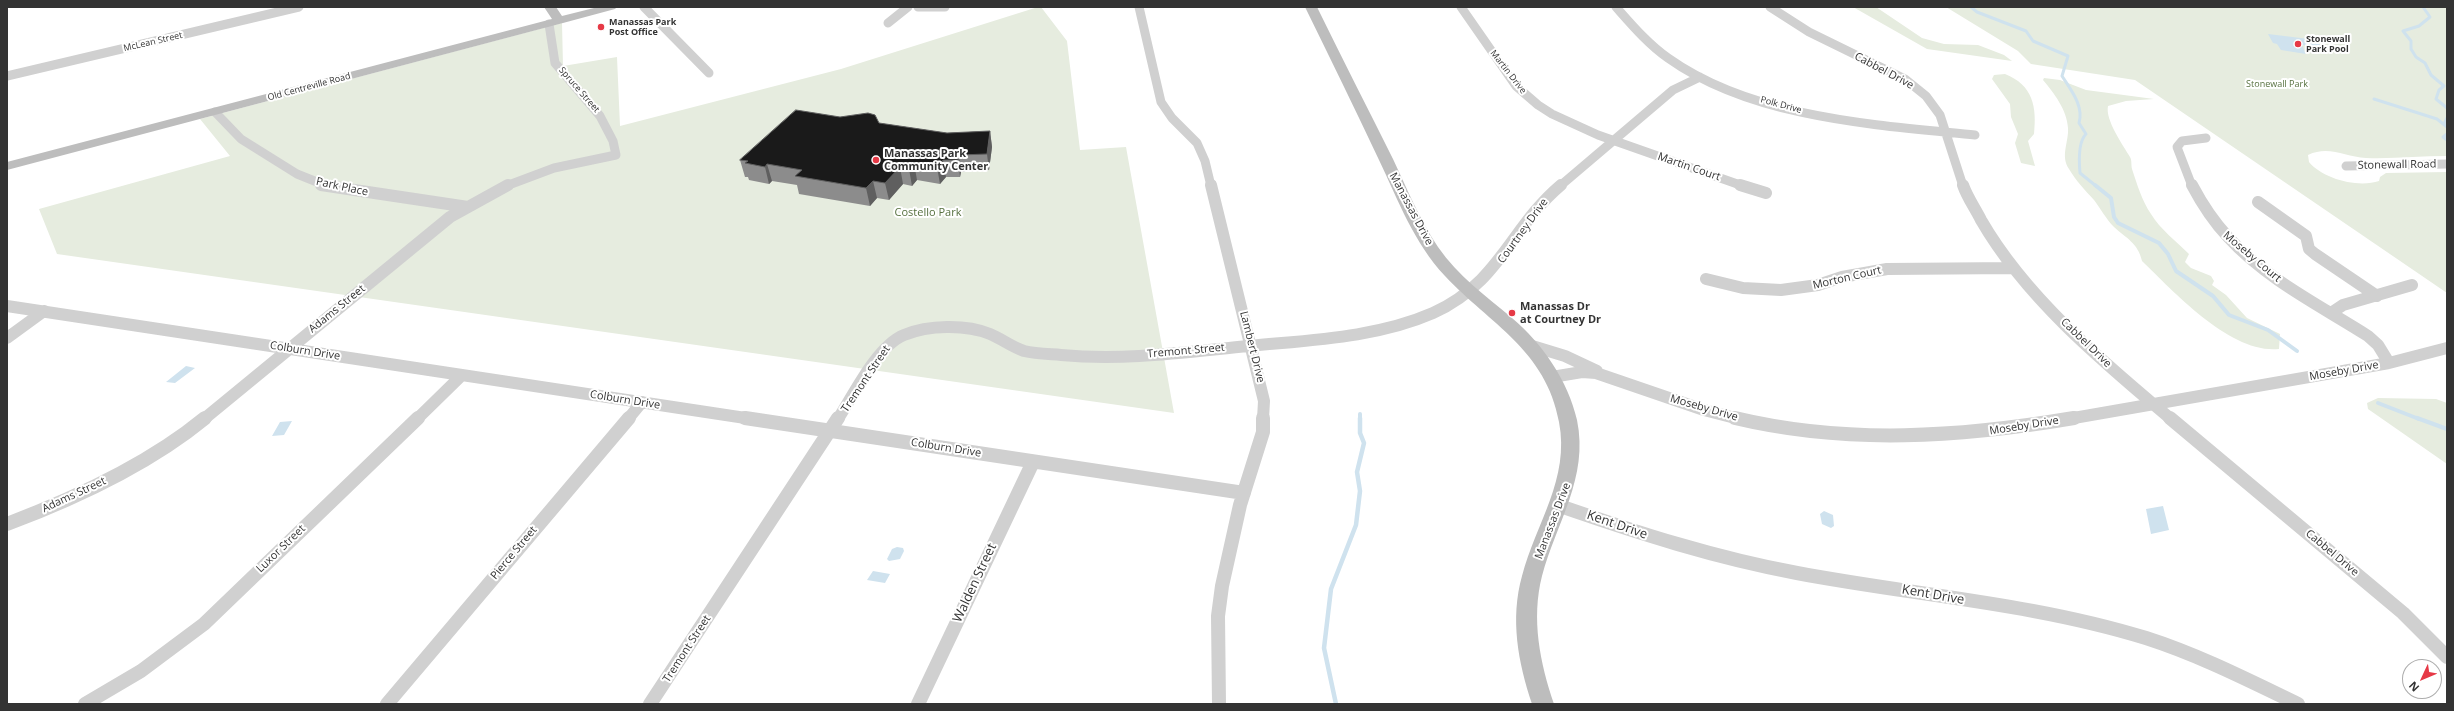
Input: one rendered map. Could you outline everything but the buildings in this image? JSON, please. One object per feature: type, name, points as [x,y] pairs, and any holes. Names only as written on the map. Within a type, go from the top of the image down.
[{"type":"main road","name":"Spruce Street","points":[[550,7],[554,22]]},
{"type":"main road","name":"Old Centreville Road","points":[[7,166],[612,7]]},
{"type":"main road","name":"Manassas Drive","points":[[1311,7],[1422,234],[1443,265],[1469,290],[1509,324],[1528,345],[1552,377],[1565,406],[1572,450],[1570,476],[1560,506],[1544,543],[1529,590],[1527,646],[1543,704]]},
{"type":"street","name":"McLean Street","points":[[7,76],[299,7]]},
{"type":"street","points":[[644,7],[709,73]]},
{"type":"street","points":[[888,23],[908,7]]},
{"type":"street","points":[[918,7],[945,7]]},
{"type":"street","name":"Lambert Drive","points":[[1139,7],[1161,102],[1172,118],[1197,143],[1205,162],[1263,392],[1265,412],[1263,432],[1244,493],[1225,568],[1218,616],[1220,704]]},
{"type":"street","name":"Martin Drive","points":[[1461,7],[1512,80],[1525,95],[1556,116],[1613,140]]},
{"type":"street","name":"Polk Drive","points":[[1616,7],[1657,50],[1700,77],[1754,98],[1798,110],[1975,135]]},
{"type":"street","name":"Cabbel Drive","points":[[1770,7],[1809,32],[1914,86],[1935,106],[1946,132],[1957,171],[1965,191],[1997,247],[2014,268],[2099,356],[2397,608],[2447,657]]},
{"type":"street","name":"Spruce Street","points":[[554,22],[552,54],[555,62],[596,108],[614,139],[616,155]]},
{"type":"street","name":"Courtney Drive","points":[[1252,345],[1324,338],[1398,324],[1423,317],[1452,304],[1500,262],[1536,209],[1551,193],[1673,90],[1700,77]]},
{"type":"street","name":"Park Place","points":[[215,112],[242,139],[297,174],[322,185],[468,207]]},
{"type":"street","name":"Moseby Court","points":[[2206,138],[2182,140],[2177,147],[2188,179],[2207,214],[2233,243],[2256,263],[2368,336],[2378,345],[2389,363]]},
{"type":"street","name":"Martin Court","points":[[1613,140],[1766,194]]},
{"type":"street","name":"Adams Street","points":[[7,524],[83,492],[168,444],[201,421],[435,228],[499,188],[532,175],[616,155]]},
{"type":"street","name":"Stonewall Road","points":[[2346,166],[2447,164]]},
{"type":"street","points":[[2258,202],[2306,236],[2310,249],[2315,254],[2377,296]]},
{"type":"street","name":"Morton Court","points":[[1706,279],[1743,288],[1782,290],[1818,285],[1849,276],[1887,269],[2014,268]]},
{"type":"street","points":[[2331,313],[2343,305],[2412,285]]},
{"type":"street","name":"Colburn Drive","points":[[7,306],[1244,493]]},
{"type":"street","points":[[7,338],[44,311]]},
{"type":"street","name":"Tremont Street","points":[[650,704],[889,343],[908,332],[965,328],[993,335],[1019,349],[1115,358],[1252,345]]},
{"type":"street","name":"Moseby Drive","points":[[1528,345],[1575,360],[1603,375]]},
{"type":"street","name":"Moseby Drive","points":[[1552,377],[1588,372],[1603,375],[1704,410],[1753,422],[1800,430],[1881,437],[1962,435],[2003,430],[2389,363],[2447,348]]},
{"type":"street","name":"Luxor Street","points":[[85,704],[141,671],[204,624],[462,375]]},
{"type":"street","name":"Pierce Street","points":[[387,704],[642,402]]},
{"type":"street","name":"Walden Street","points":[[918,704],[1033,462]]},
{"type":"street","name":"Kent Drive","points":[[1560,506],[1660,540],[1753,565],[1929,594],[2125,632],[2218,666],[2298,704]]},
{"type":"green space","name":"Costello Park","points":[[1041,7],[1067,41],[1080,150],[1126,147],[1174,413],[57,254],[39,209],[230,156],[200,119],[562,23],[563,66],[617,57],[620,126],[841,69]]},
{"type":"green space","points":[[1853,7],[1876,7],[1922,38],[1944,44],[1978,45],[2004,55],[2012,61],[1927,49]]},
{"type":"green space","name":"Stonewall Park","points":[[1946,7],[2447,7],[2447,156],[2366,158],[2330,151],[2316,152],[2308,155],[2309,162],[2315,168],[2332,177],[2351,183],[2371,183],[2379,181],[2380,177],[2386,173],[2447,172],[2447,293],[2135,80],[2031,64],[2018,51]]},
{"type":"green space","points":[[2005,74],[2022,84],[2034,106],[2034,134],[2028,141],[2035,166],[2021,163],[2015,143],[2018,134],[2011,117],[2010,104],[1992,79],[1994,75]]},
{"type":"green space","points":[[2044,78],[2060,80],[2086,90],[2154,99],[2126,101],[2108,106],[2109,118],[2119,139],[2131,158],[2132,169],[2145,204],[2159,225],[2189,254],[2185,262],[2191,268],[2211,276],[2214,281],[2212,285],[2226,295],[2247,318],[2280,334],[2279,349],[2261,348],[2242,342],[2223,332],[2187,304],[2142,261],[2135,245],[2111,224],[2066,164],[2065,154],[2068,133],[2067,121],[2063,108],[2043,80]]},
{"type":"green space","points":[[2378,398],[2436,399],[2447,403],[2447,464],[2368,409],[2367,403]]},
{"type":"water","name":"Stonewall Park Pool","points":[[2268,34],[2317,40],[2321,47],[2302,45],[2306,54],[2281,50],[2277,44],[2273,43]]},
{"type":"water","points":[[186,366],[195,368],[175,383],[166,382]]},
{"type":"water","points":[[292,421],[284,435],[272,436],[280,422]]},
{"type":"water","points":[[2163,506],[2169,530],[2151,534],[2146,509]]},
{"type":"water","points":[[1824,511],[1833,515],[1834,526],[1831,528],[1822,524],[1820,514]]},
{"type":"water","points":[[897,547],[903,548],[904,551],[900,559],[889,561],[887,559],[892,549]]},
{"type":"water","points":[[873,571],[890,574],[885,583],[867,580]]},
{"type":"waterway","points":[[1971,7],[1977,12],[2026,31],[2033,41],[2068,56],[2062,76],[2076,98],[2080,110],[2079,123],[2086,134],[2080,147],[2080,173],[2096,186]]},
{"type":"waterway","points":[[2423,7],[2430,17],[2419,26],[2403,31],[2411,41],[2411,49],[2416,57],[2425,63],[2431,75],[2444,86],[2439,90],[2436,99],[2447,108]]},
{"type":"waterway","points":[[2374,99],[2437,119],[2447,127]]},
{"type":"waterway","points":[[2444,124],[2447,118]]},
{"type":"waterway","points":[[2447,134],[2443,137],[2447,140]]},
{"type":"waterway","points":[[2095,185],[2111,198],[2114,217],[2118,223],[2159,243],[2168,254],[2176,271],[2213,296],[2229,315],[2268,330],[2297,351]]},
{"type":"waterway","points":[[2378,403],[2419,419]]},
{"type":"waterway","points":[[1336,704],[1324,648],[1331,589],[1356,525],[1360,491],[1357,472],[1364,443],[1360,433],[1360,414]]},
{"type":"waterway","points":[[2417,418],[2447,429]]},
{"type":"place","name":"Manassas Park Post Office","points":[[601,27]]},
{"type":"place","name":"Stonewall Park Pool","points":[[2298,44]]},
{"type":"place","name":"Manassas Park Community Center","points":[[876,160]]},
{"type":"place","name":"Manassas Dr at Courtney Dr","points":[[1512,313]]}]
